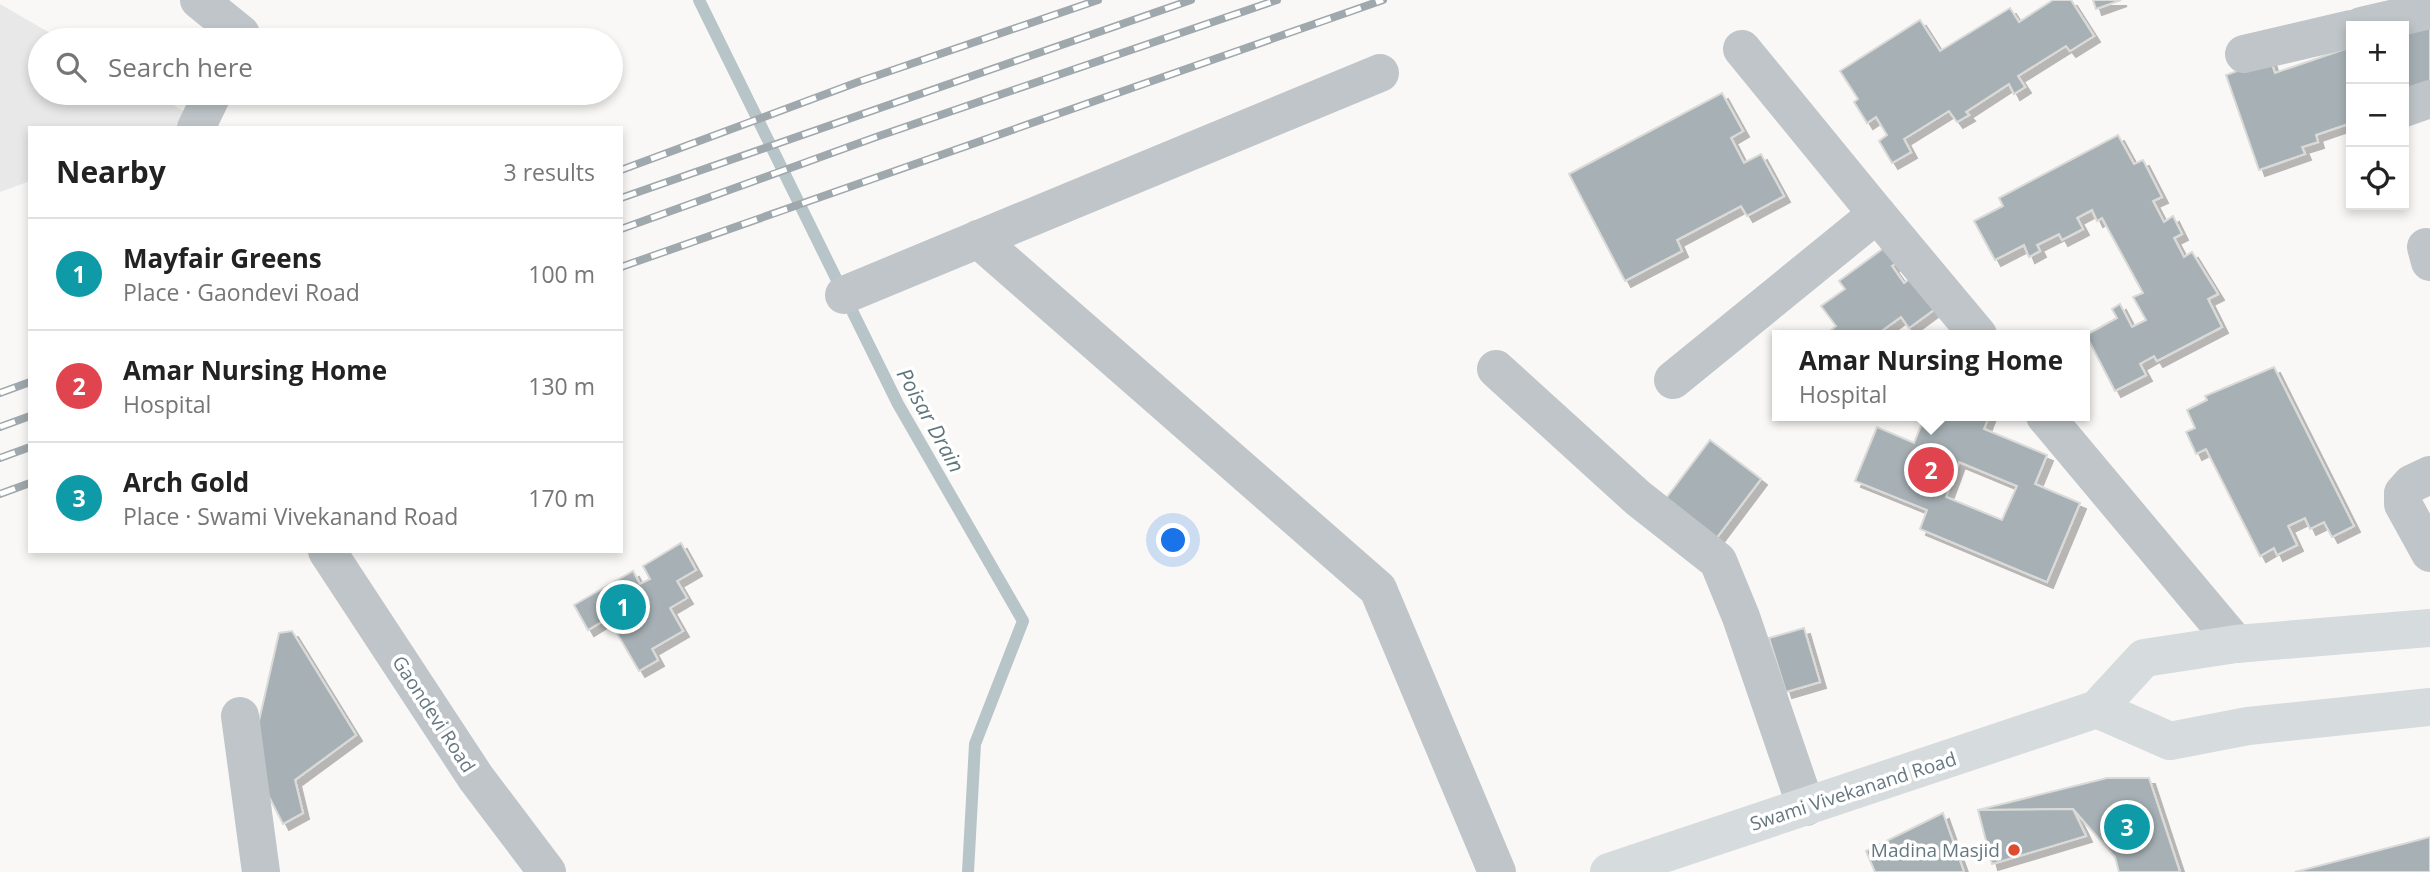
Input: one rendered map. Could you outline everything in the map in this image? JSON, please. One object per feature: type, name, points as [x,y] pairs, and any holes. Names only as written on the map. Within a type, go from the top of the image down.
[{"type":"main road","name":"Swami Vivekanand Road","points":[[1609,872],[2097,709],[2144,658],[2236,644],[2430,628]]},
{"type":"main road","points":[[2097,709],[2170,741],[2248,726],[2430,707]]},
{"type":"street","points":[[199,0],[239,25]]},
{"type":"street","points":[[2383,21],[2430,10]]},
{"type":"street","points":[[2244,54],[2346,30]]},
{"type":"street","points":[[1742,49],[1974,330]]},
{"type":"street","points":[[844,295],[1380,73]]},
{"type":"street","points":[[2409,106],[2430,99]]},
{"type":"street","points":[[197,126],[207,105]]},
{"type":"street","points":[[1673,380],[1877,214]]},
{"type":"street","points":[[978,239],[1378,589],[1497,872]]},
{"type":"street","points":[[1496,369],[1637,498],[1718,561],[1741,617],[1806,807]]},
{"type":"street","points":[[2049,421],[2236,644]]},
{"type":"street","points":[[2430,475],[2411,484],[2403,493],[2403,504],[2430,553]]},
{"type":"street","name":"Gaondevi Road","points":[[328,553],[476,778],[547,872]]},
{"type":"street","points":[[240,716],[261,872]]},
{"type":"shaded area","points":[[0,4],[41,28],[28,28],[28,105],[173,105],[198,119],[180,126],[28,126],[28,182],[0,192]]},
{"type":"building","points":[[2053,0],[2071,0],[2094,36],[2070,51],[2066,46],[2018,76],[2025,87],[2014,94],[2009,84],[1966,112],[1969,115],[1957,122],[1949,111],[1904,139],[1911,152],[1892,163],[1879,141],[1887,135],[1876,117],[1867,123],[1854,102],[1858,99],[1840,71],[1920,20],[1940,51],[2010,8],[2019,22]]},
{"type":"building","points":[[2093,0],[2121,0],[2096,9]]},
{"type":"building","points":[[2430,20],[2430,96],[2409,103],[2409,84],[2409,27]]},
{"type":"building","points":[[2346,49],[2346,125],[2316,135],[2318,142],[2302,147],[2305,154],[2259,170],[2226,75],[2270,59],[2275,73]]},
{"type":"building","points":[[1722,93],[1743,131],[1731,138],[1744,163],[1761,154],[1784,196],[1747,216],[1741,206],[1677,240],[1682,251],[1625,281],[1569,174]]},
{"type":"building","points":[[2118,135],[2134,164],[2143,160],[2162,197],[2153,201],[2164,222],[2173,216],[2182,234],[2174,238],[2184,257],[2192,252],[2218,294],[2208,299],[2222,327],[2157,361],[2154,356],[2140,364],[2146,375],[2115,391],[2090,343],[2090,333],[2117,318],[2112,309],[2120,304],[2132,327],[2146,320],[2133,297],[2143,293],[2102,218],[2097,221],[2092,210],[2077,218],[2083,229],[2062,240],[2059,234],[2037,245],[2040,251],[2029,257],[2024,245],[1995,260],[1974,221],[2003,206],[1999,198]]},
{"type":"building","points":[[1888,245],[1899,261],[1892,266],[1904,283],[1911,278],[1935,309],[1909,328],[1901,317],[1883,330],[1831,330],[1836,326],[1821,306],[1845,289],[1839,281]]},
{"type":"building","points":[[2274,367],[2354,526],[2332,537],[2324,522],[2310,529],[2305,518],[2288,526],[2297,545],[2277,555],[2274,548],[2260,556],[2206,449],[2196,454],[2186,432],[2195,428],[2187,410],[2207,400],[2205,396]]},
{"type":"building","points":[[1923,421],[1987,421],[1984,429],[2047,455],[2035,484],[2080,503],[2047,582],[1920,529],[1927,510],[1855,481],[1877,427],[1914,443]],"holes":[[[1959,462],[2017,486],[2002,520],[1946,497]]]},
{"type":"building","points":[[1710,440],[1761,479],[1715,540],[1664,501]]},
{"type":"building","points":[[681,543],[696,570],[677,581],[687,598],[670,608],[683,631],[652,649],[658,660],[639,671],[608,618],[588,630],[574,605],[633,571],[640,584],[650,579],[643,566]]},
{"type":"building","points":[[1804,628],[1820,682],[1786,692],[1769,638]]},
{"type":"building","points":[[292,631],[356,735],[295,780],[303,813],[283,824],[262,783],[259,721],[279,633]]},
{"type":"building","points":[[2107,778],[2149,778],[2180,872],[2119,872],[2115,857],[2073,809],[1978,810]]},
{"type":"building","name":"Madina Masjid","points":[[2073,809],[2086,836],[1992,864],[1978,810]]},
{"type":"building","points":[[1943,813],[1964,872],[1875,872],[1866,851]]},
{"type":"building","points":[[2430,837],[2430,872],[2295,872]]},
{"type":"waterway","name":"Poisar Drain","points":[[699,0],[898,404],[1023,621],[975,744],[968,872]]},
{"type":"railway","points":[[623,169],[858,82],[1098,0]]},
{"type":"railway","points":[[623,197],[1191,0]]},
{"type":"railway","points":[[623,228],[876,137],[1277,0]]},
{"type":"railway","points":[[623,266],[1383,0]]},
{"type":"railway","points":[[0,393],[28,383]]},
{"type":"railway","points":[[0,427],[28,417]]},
{"type":"railway","points":[[0,458],[28,448]]},
{"type":"railway","points":[[0,494],[28,484]]},
{"type":"place","name":"Amar Nursing Home","points":[[1931,470]]},
{"type":"place","name":"Mayfair Greens","points":[[623,607]]},
{"type":"place","name":"Arch Gold","points":[[2127,827]]},
{"type":"place","name":"Madina Masjid","points":[[2014,850]]}]
